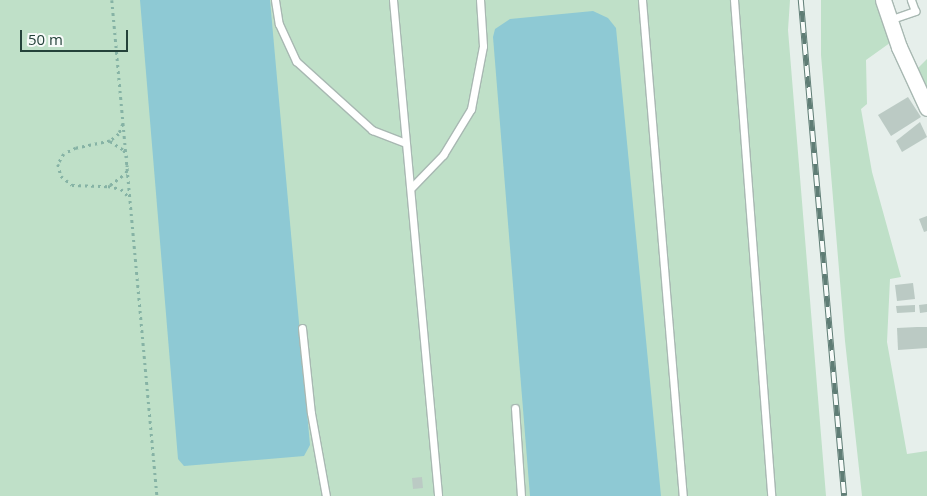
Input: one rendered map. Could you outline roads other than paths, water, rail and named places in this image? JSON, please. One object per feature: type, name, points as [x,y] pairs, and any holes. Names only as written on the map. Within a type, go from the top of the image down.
[{"type":"main road","points":[[883,0],[889,20],[927,108]]},
{"type":"lane","points":[[275,0],[279,24],[296,62],[372,130],[404,142]]},
{"type":"lane","points":[[393,0],[404,142],[412,187],[438,496]]},
{"type":"lane","points":[[412,187],[443,155],[471,109],[484,46],[480,0]]},
{"type":"lane","points":[[642,0],[684,496]]},
{"type":"lane","points":[[734,0],[771,496]]},
{"type":"lane","points":[[889,20],[915,12],[911,0]]},
{"type":"lane","points":[[302,328],[311,413],[326,496]]},
{"type":"lane","points":[[515,408],[522,496]]},
{"type":"water","points":[[140,0],[270,0],[310,445],[304,456],[184,466],[178,459]]},
{"type":"water","points":[[593,11],[608,18],[616,28],[661,496],[530,496],[493,37],[495,29],[510,19]]},
{"type":"railway","points":[[801,0],[844,496]]}]
